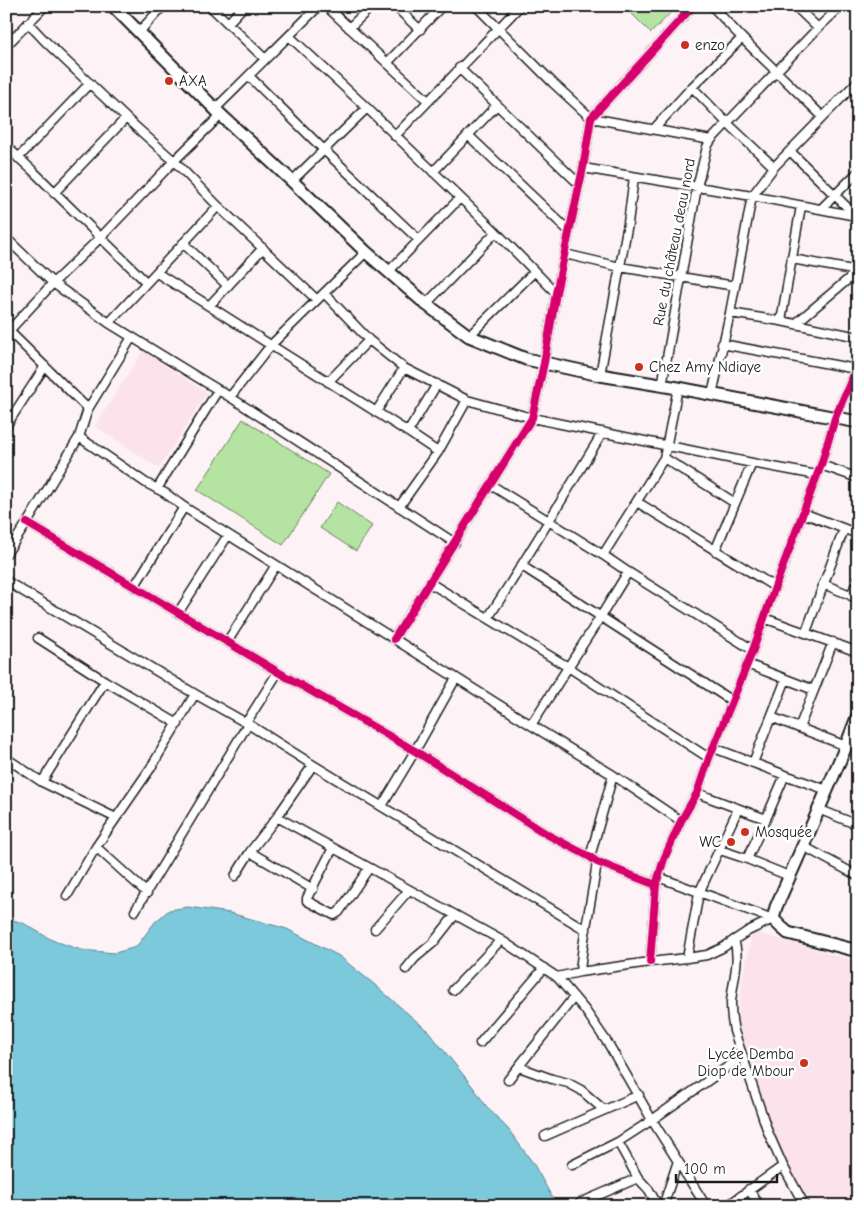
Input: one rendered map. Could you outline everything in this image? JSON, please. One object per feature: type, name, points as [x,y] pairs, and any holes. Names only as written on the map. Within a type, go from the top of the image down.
[{"type":"main road","points":[[112,6],[218,112],[366,252],[426,304],[470,336],[526,360],[858,422]]},
{"type":"main road","points":[[858,715],[804,846],[776,907],[773,919],[788,933],[858,952]]},
{"type":"street","points":[[6,46],[45,6]]},
{"type":"street","points":[[139,32],[163,6]]},
{"type":"street","points":[[210,6],[265,59]]},
{"type":"street","points":[[228,23],[244,6]]},
{"type":"street","points":[[88,409],[7,331],[53,282],[101,238],[174,161],[249,76],[319,6]]},
{"type":"street","points":[[326,6],[428,101]]},
{"type":"street","points":[[349,28],[372,6]]},
{"type":"street","points":[[395,6],[420,30]]},
{"type":"street","points":[[387,63],[442,6]]},
{"type":"street","points":[[476,6],[591,118],[712,140]]},
{"type":"street","points":[[395,136],[520,6]]},
{"type":"street","points":[[394,639],[532,418],[556,293],[580,184],[591,118],[693,6]]},
{"type":"street","points":[[712,6],[742,38],[823,116]]},
{"type":"street","points":[[795,6],[818,28]]},
{"type":"street","name":"Rue du château deau nord","points":[[662,386],[697,187],[707,147],[727,122],[841,6]]},
{"type":"street","points":[[28,23],[317,300]]},
{"type":"street","points":[[289,36],[496,232],[556,293]]},
{"type":"street","points":[[654,129],[692,87],[742,38]]},
{"type":"street","points":[[459,68],[580,184]]},
{"type":"street","points":[[249,76],[419,240]]},
{"type":"street","points":[[712,394],[730,313],[752,196],[774,167],[858,81]]},
{"type":"street","points":[[18,158],[90,83]]},
{"type":"street","points":[[692,87],[774,167]]},
{"type":"street","points":[[433,172],[497,105]]},
{"type":"street","points":[[292,181],[367,108]]},
{"type":"street","points":[[54,193],[126,118]]},
{"type":"street","points":[[468,135],[569,231]]},
{"type":"street","points":[[6,146],[146,282]]},
{"type":"street","points":[[790,151],[857,217]]},
{"type":"street","points":[[583,168],[752,196],[857,217]]},
{"type":"street","points":[[821,209],[858,172]]},
{"type":"street","points":[[600,375],[628,223],[634,177]]},
{"type":"street","points":[[389,271],[460,198]]},
{"type":"street","points":[[109,323],[218,206]]},
{"type":"street","points":[[781,321],[801,206]]},
{"type":"street","points":[[426,304],[496,232]]},
{"type":"street","points":[[6,238],[53,282],[109,323],[230,397],[455,543]]},
{"type":"street","points":[[183,244],[228,286]]},
{"type":"street","points":[[209,306],[263,248]]},
{"type":"street","points":[[230,397],[271,346],[366,252]]},
{"type":"street","points":[[565,254],[620,267],[735,286]]},
{"type":"street","points":[[792,259],[858,271]]},
{"type":"street","points":[[795,324],[858,271]]},
{"type":"street","points":[[470,336],[534,272]]},
{"type":"street","points":[[156,273],[438,452]]},
{"type":"street","points":[[324,293],[370,340],[404,368],[467,400],[532,418],[817,475]]},
{"type":"street","points":[[730,313],[781,321],[858,337]]},
{"type":"street","points":[[6,554],[79,438],[88,409],[132,337]]},
{"type":"street","points":[[328,382],[370,340]]},
{"type":"street","points":[[650,962],[657,881],[664,860],[681,822],[697,793],[822,465],[835,418],[857,368],[722,344]]},
{"type":"street","points":[[6,426],[45,366]]},
{"type":"street","points":[[376,412],[404,368]]},
{"type":"street","points":[[408,432],[437,384]]},
{"type":"street","points":[[603,554],[664,458],[678,388]]},
{"type":"street","points":[[157,489],[218,390]]},
{"type":"street","points":[[400,508],[438,452],[467,400]]},
{"type":"street","points":[[488,618],[522,566],[603,432]]},
{"type":"street","points":[[79,438],[228,535],[613,775],[681,822]]},
{"type":"street","points":[[664,458],[735,503]]},
{"type":"street","points":[[716,551],[752,463]]},
{"type":"street","points":[[822,465],[858,478]]},
{"type":"street","points":[[491,485],[753,650]]},
{"type":"street","points":[[637,502],[775,587]]},
{"type":"street","points":[[134,587],[184,507]]},
{"type":"street","points":[[803,513],[858,534]]},
{"type":"street","points":[[27,523],[415,751],[548,835],[597,862],[657,881],[684,886],[773,919]]},
{"type":"street","points":[[806,632],[844,529]]},
{"type":"street","points":[[178,613],[228,535]]},
{"type":"street","points":[[227,642],[276,564]]},
{"type":"street","points":[[522,566],[732,701]]},
{"type":"street","points":[[531,725],[628,572]]},
{"type":"street","points":[[823,584],[854,597],[858,579]]},
{"type":"street","points":[[6,581],[247,723],[586,930]]},
{"type":"street","points":[[430,583],[568,667],[710,758]]},
{"type":"street","points":[[764,618],[858,652]]},
{"type":"street","points":[[38,638],[105,681],[178,724]]},
{"type":"street","points":[[799,728],[833,642]]},
{"type":"street","points":[[747,664],[814,690]]},
{"type":"street","points":[[135,911],[278,672]]},
{"type":"street","points":[[382,806],[456,678]]},
{"type":"street","points":[[753,763],[786,679]]},
{"type":"street","points":[[42,782],[105,681]]},
{"type":"street","points":[[67,896],[96,847],[150,769],[195,694]]},
{"type":"street","points":[[771,717],[846,746]]},
{"type":"street","points":[[714,748],[827,790]]},
{"type":"street","points":[[6,758],[42,782],[116,818]]},
{"type":"street","points":[[235,876],[250,852],[314,765]]},
{"type":"street","points":[[590,857],[613,775]]},
{"type":"street","points":[[746,859],[785,775]]},
{"type":"street","points":[[697,793],[766,819]]},
{"type":"street","points":[[818,809],[858,825]]},
{"type":"street","points":[[687,958],[699,893],[738,810]]},
{"type":"street","points":[[277,817],[502,940],[557,977],[585,1010],[609,1045],[652,1120],[706,1206]]},
{"type":"street","points":[[804,846],[858,876]]},
{"type":"street","points":[[96,847],[147,893]]},
{"type":"street","points":[[333,848],[307,901],[336,915],[369,868]]},
{"type":"street","points":[[720,850],[789,876]]},
{"type":"street","points":[[250,852],[313,889]]},
{"type":"street","points":[[580,972],[581,953],[597,862]]},
{"type":"street","points":[[375,929],[409,890]]},
{"type":"street","points":[[406,969],[415,958],[433,943],[455,915]]},
{"type":"street","points":[[557,977],[580,972],[707,955],[773,919]]},
{"type":"street","points":[[453,990],[502,940]]},
{"type":"street","points":[[734,940],[737,958],[731,1002],[734,1031],[768,1132],[783,1166],[805,1206]]},
{"type":"street","points":[[480,1043],[544,968]]},
{"type":"street","points":[[508,1080],[574,997]]},
{"type":"street","points":[[572,1165],[618,1142],[743,1056]]},
{"type":"street","points":[[519,1067],[568,1083],[581,1090],[604,1110]]},
{"type":"street","points":[[545,1136],[639,1095]]},
{"type":"street","points":[[618,1142],[638,1178],[649,1190],[658,1206]]},
{"type":"street","points":[[663,1206],[678,1161]]},
{"type":"street","points":[[727,1206],[783,1166]]},
{"type":"street","points":[[580,1204],[638,1178]]},
{"type":"street","points":[[749,1189],[759,1206]]},
{"type":"shaded area","points":[[143,351],[207,393],[159,468],[95,426]]},
{"type":"shaded area","name":"Lycée Demba Diop de Mbour","points":[[753,932],[858,962],[858,1206],[807,1206],[795,1186],[781,1152],[756,1082],[738,1022],[745,966]]},
{"type":"green space","points":[[624,6],[677,6],[651,33]]},
{"type":"green space","points":[[243,419],[329,474],[283,545],[197,490]]},
{"type":"green space","points":[[337,502],[372,526],[356,551],[320,528]]},
{"type":"water","points":[[188,907],[230,913],[287,929],[339,956],[375,985],[429,1032],[487,1107],[508,1129],[533,1163],[557,1206],[6,1206],[6,918],[23,923],[52,940],[81,950],[115,953],[136,947],[155,922],[169,910]]},
{"type":"cycle path","points":[[394,639],[532,418],[583,168],[591,118],[693,6]]},
{"type":"cycle path","points":[[650,962],[656,885],[664,859],[681,821],[697,793],[709,758],[753,650],[821,465],[835,418],[858,367]]},
{"type":"cycle path","points":[[27,523],[415,751],[548,835],[597,862],[656,885]]},
{"type":"place","name":"enzo","points":[[685,45]]},
{"type":"place","name":"AXA","points":[[169,81]]},
{"type":"place","name":"Chez Amy Ndiaye","points":[[639,367]]},
{"type":"place","name":"Mosquée","points":[[745,832]]},
{"type":"place","name":"WC","points":[[731,842]]},
{"type":"place","name":"Lycée Demba Diop de Mbour","points":[[804,1063]]}]
